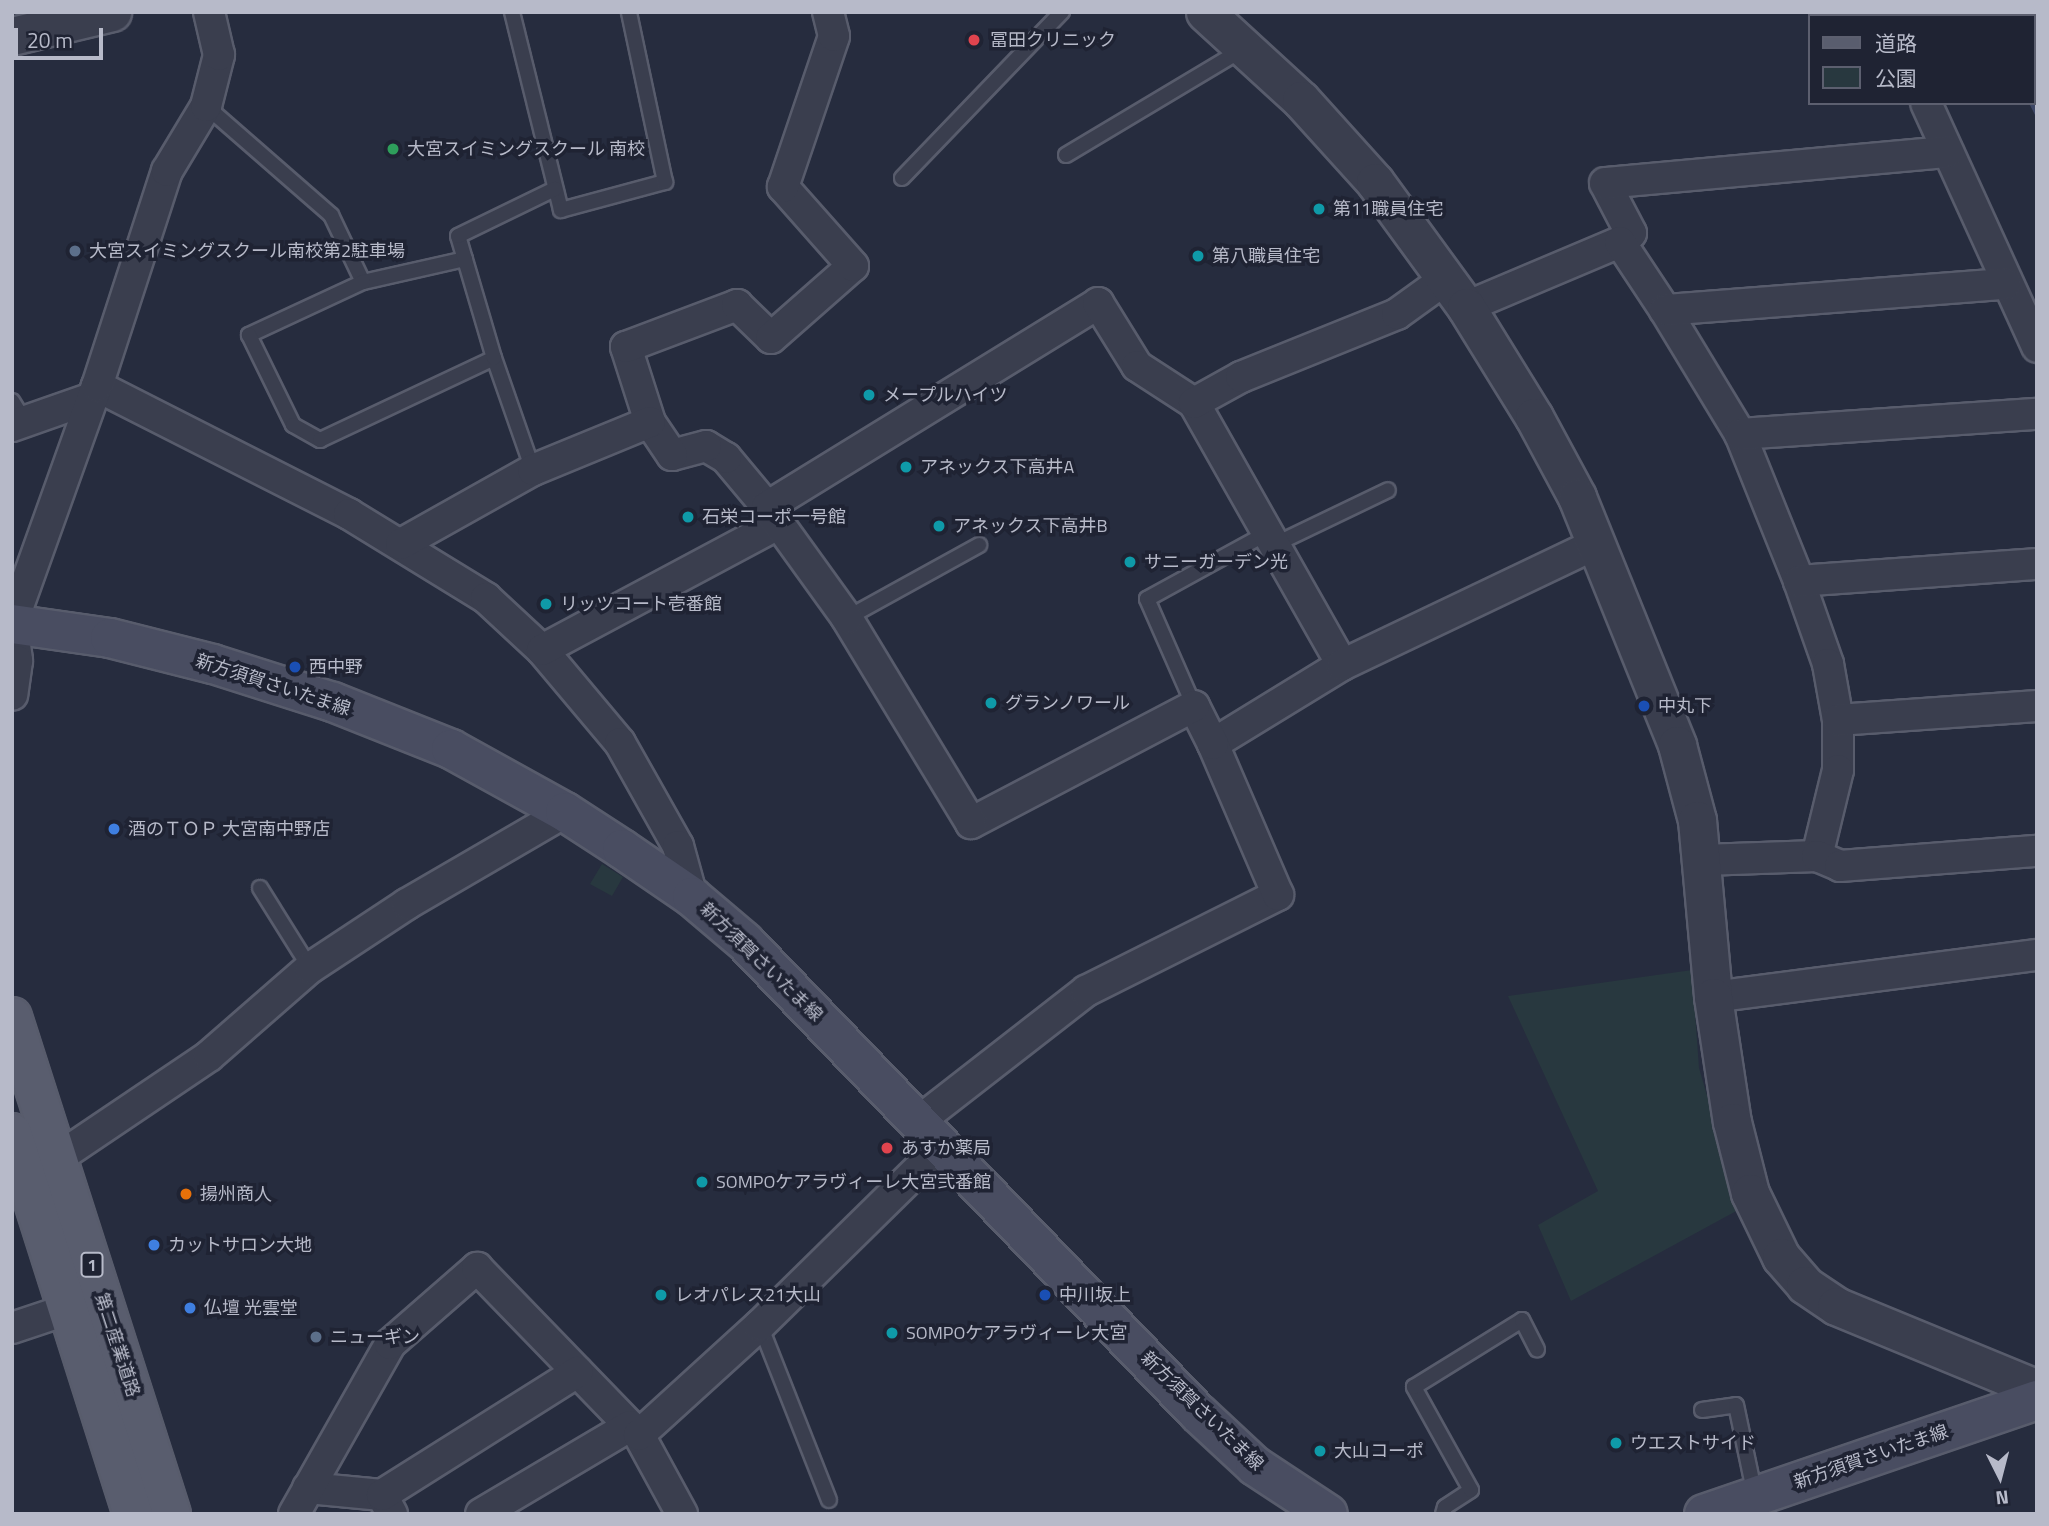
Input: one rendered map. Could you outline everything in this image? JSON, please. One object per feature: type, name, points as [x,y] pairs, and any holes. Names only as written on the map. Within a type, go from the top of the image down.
[{"type":"main road","name":"新方須賀さいたま線","points":[[12,624],[110,638],[213,664],[333,702],[451,749],[565,812],[692,897],[802,999],[1198,1413],[1255,1466],[1328,1514]]},
{"type":"main road","name":"第二産業道路","points":[[12,1017],[171,1514]]},
{"type":"main road","name":"第二産業道路","points":[[12,1133],[133,1514]]},
{"type":"main road","name":"新方須賀さいたま線","points":[[1704,1514],[2037,1400]]},
{"type":"street","points":[[12,36],[113,12]]},
{"type":"street","points":[[12,695],[17,662],[12,624],[95,392],[167,171],[206,106],[219,55],[209,12]]},
{"type":"street","points":[[481,1514],[634,1431],[760,1325],[931,1134],[1086,991],[1278,895],[1194,706],[971,823],[847,618],[773,515],[726,458],[706,446],[672,455],[650,422],[626,347],[737,305],[771,338],[853,266],[783,187],[834,36],[828,12]]},
{"type":"street","points":[[1214,14],[1301,100],[1375,182],[1457,293],[1534,417],[1598,543],[1677,745],[1698,821],[1713,998],[1735,1134],[1750,1192],[1781,1257],[1805,1285],[1836,1306],[2037,1389]]},
{"type":"street","points":[[1927,105],[2006,284],[2037,347]]},
{"type":"street","points":[[1194,403],[1241,377],[1397,314],[1621,243],[1631,233],[1605,183],[1948,152]]},
{"type":"street","points":[[1621,243],[1665,310],[1740,435],[1799,581],[1828,664],[1838,720],[1838,770],[1817,856]]},
{"type":"street","points":[[1665,310],[2006,284]]},
{"type":"street","points":[[542,650],[773,515],[1098,303],[1137,366],[1194,403],[1342,665]]},
{"type":"street","points":[[16,416],[95,392],[401,544],[486,598],[542,650],[620,743],[677,846],[692,897]]},
{"type":"street","points":[[1740,435],[2037,414]]},
{"type":"street","points":[[401,544],[533,470],[650,422]]},
{"type":"street","points":[[1213,744],[1342,665],[1598,543]]},
{"type":"street","points":[[1799,581],[2037,564]]},
{"type":"street","points":[[1838,720],[2037,706]]},
{"type":"street","points":[[58,1158],[209,1056],[310,968],[407,904],[565,812]]},
{"type":"street","points":[[1703,860],[1817,856],[1840,866],[2037,851]]},
{"type":"street","points":[[1713,998],[2037,955]]},
{"type":"street","points":[[578,1372],[387,1504],[301,1501],[390,1344],[477,1268],[578,1372],[634,1431],[682,1514]]},
{"type":"street","points":[[12,1328],[69,1309]]},
{"type":"lane","points":[[512,12],[561,209],[665,182],[629,12]]},
{"type":"lane","points":[[902,178],[1062,12]]},
{"type":"lane","points":[[1066,155],[1247,48]]},
{"type":"lane","points":[[206,106],[331,215],[363,282]]},
{"type":"lane","points":[[533,470],[494,358],[458,236],[555,189]]},
{"type":"lane","points":[[465,259],[363,282],[249,335],[293,425],[320,440],[494,358]]},
{"type":"lane","points":[[1194,706],[1147,599],[1272,538],[1388,490]]},
{"type":"lane","points":[[847,618],[979,545]]},
{"type":"lane","points":[[260,888],[310,968]]},
{"type":"lane","points":[[1443,1514],[1445,1507],[1472,1490],[1414,1387],[1522,1320],[1537,1349]]},
{"type":"lane","points":[[760,1325],[828,1500]]},
{"type":"lane","points":[[1702,1410],[1736,1405],[1755,1496]]},
{"type":"green space","points":[[602,864],[623,877],[612,896],[590,884]]},
{"type":"green space","points":[[1692,970],[1699,1068],[1740,1209],[1571,1301],[1538,1225],[1598,1191],[1508,996]]},
{"type":"water","points":[[1985,12],[2037,12],[2037,119],[2030,105],[2035,105],[2035,14]]},
{"type":"place","name":"冨田クリニック","points":[[974,40]]},
{"type":"place","name":"大宮スイミングスクール 南校","points":[[393,149]]},
{"type":"place","name":"第11職員住宅","points":[[1319,209]]},
{"type":"place","name":"大宮スイミングスクール南校第2駐車場","points":[[75,251]]},
{"type":"place","name":"第八職員住宅","points":[[1198,256]]},
{"type":"place","name":"メープルハイツ","points":[[869,395]]},
{"type":"place","name":"アネックス下高井A","points":[[906,467]]},
{"type":"place","name":"石栄コーポ一号館","points":[[688,517]]},
{"type":"place","name":"アネックス下高井B","points":[[939,526]]},
{"type":"place","name":"サニーガーデン光","points":[[1130,562]]},
{"type":"place","name":"リッツコート壱番館","points":[[546,604]]},
{"type":"place","name":"西中野","points":[[295,667]]},
{"type":"place","name":"グランノワール","points":[[991,703]]},
{"type":"place","name":"中丸下","points":[[1644,706]]},
{"type":"place","name":"酒のＴＯＰ 大宮南中野店","points":[[114,829]]},
{"type":"place","name":"あすか薬局","points":[[887,1148]]},
{"type":"place","name":"SOMPOケアラヴィーレ大宮弐番館","points":[[702,1182]]},
{"type":"place","name":"揚州商人","points":[[186,1194]]},
{"type":"place","name":"カットサロン大地","points":[[154,1245]]},
{"type":"place","name":"レオパレス21大山","points":[[661,1295]]},
{"type":"place","name":"中川坂上","points":[[1045,1295]]},
{"type":"place","name":"仏壇 光雲堂","points":[[190,1308]]},
{"type":"place","name":"SOMPOケアラヴィーレ大宮","points":[[892,1333]]},
{"type":"place","name":"ニューギン","points":[[316,1337]]},
{"type":"place","name":"ウエストサイド","points":[[1616,1443]]},
{"type":"place","name":"大山コーポ","points":[[1320,1451]]}]
